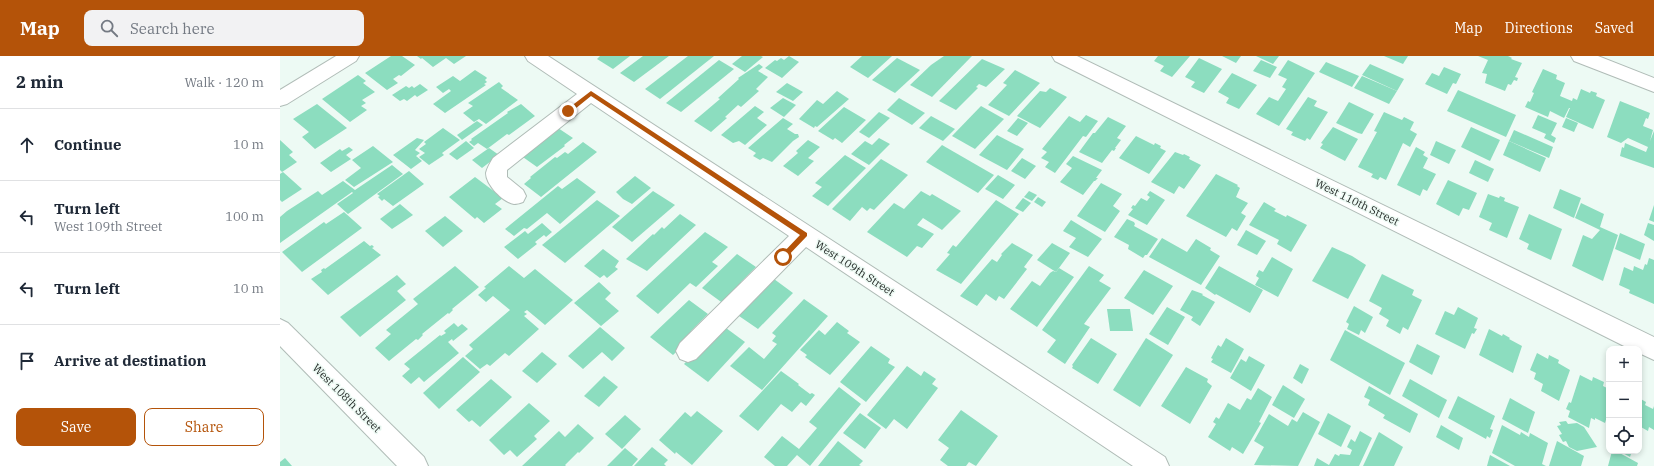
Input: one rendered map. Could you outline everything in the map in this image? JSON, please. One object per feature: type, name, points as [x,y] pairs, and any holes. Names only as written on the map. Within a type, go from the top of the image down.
[{"type":"street","points":[[280,99],[350,56]]},
{"type":"street","name":"West 109th Street","points":[[534,56],[1156,466]]},
{"type":"street","name":"West 110th Street","points":[[1061,56],[1654,349]]},
{"type":"street","points":[[1580,56],[1654,85]]},
{"type":"street","points":[[516,196],[500,183],[496,173],[497,168],[500,164],[591,93]]},
{"type":"street","points":[[688,351],[805,234]]},
{"type":"street","name":"West 108th Street","points":[[280,330],[415,466]]},
{"type":"building","points":[[391,56],[402,56],[415,65],[401,76],[399,75],[393,79],[398,83],[387,90],[365,73]]},
{"type":"building","points":[[417,56],[466,56],[454,64],[446,58],[433,67]]},
{"type":"building","points":[[600,56],[630,56],[613,69],[597,59]]},
{"type":"building","points":[[643,56],[669,56],[634,82],[620,73]]},
{"type":"building","points":[[688,56],[714,56],[660,99],[645,89]]},
{"type":"building","points":[[742,56],[763,57],[745,72],[732,64]]},
{"type":"building","points":[[789,56],[799,62],[782,78],[765,68],[775,60],[777,61],[781,58],[784,60]]},
{"type":"building","points":[[862,56],[892,56],[868,78],[850,67]]},
{"type":"building","points":[[944,56],[972,56],[932,97],[910,85],[931,65]]},
{"type":"building","points":[[1158,56],[1190,56],[1172,77],[1160,71],[1164,66],[1154,61]]},
{"type":"building","points":[[1222,56],[1241,56],[1236,63]]},
{"type":"building","points":[[1256,56],[1279,56],[1273,64]]},
{"type":"building","points":[[1384,56],[1408,56],[1403,64]]},
{"type":"building","points":[[1478,56],[1508,56],[1512,58],[1511,59],[1522,63],[1515,77],[1518,78],[1517,81],[1514,80],[1511,85],[1508,84],[1505,91],[1485,83],[1487,74],[1482,73],[1488,60]]},
{"type":"building","points":[[897,58],[920,70],[895,93],[872,80]]},
{"type":"building","points":[[1199,58],[1222,69],[1204,93],[1191,87],[1195,82],[1185,77]]},
{"type":"building","points":[[982,59],[1005,69],[986,87],[979,84],[976,87],[978,88],[956,110],[939,101]]},
{"type":"building","points":[[719,60],[734,69],[681,112],[666,103]]},
{"type":"building","points":[[1261,60],[1277,67],[1270,78],[1253,71]]},
{"type":"building","points":[[1288,60],[1315,73],[1279,126],[1256,114],[1269,97],[1278,101],[1286,89],[1282,87],[1287,79],[1278,75]]},
{"type":"building","points":[[1326,62],[1359,76],[1352,87],[1319,72]]},
{"type":"building","points":[[759,64],[763,67],[758,71],[768,77],[756,89],[759,91],[741,107],[738,105],[725,117],[727,118],[711,132],[694,121],[720,99],[718,98],[739,79],[738,78]]},
{"type":"building","points":[[1370,64],[1404,79],[1397,91],[1362,75]]},
{"type":"building","points":[[1444,67],[1461,74],[1456,84],[1453,83],[1447,94],[1425,84],[1432,73],[1439,76]]},
{"type":"building","points":[[1543,69],[1557,75],[1556,79],[1565,83],[1560,96],[1572,101],[1573,98],[1577,100],[1581,89],[1590,93],[1591,91],[1597,93],[1596,96],[1605,100],[1593,129],[1566,117],[1570,108],[1564,118],[1550,111],[1548,117],[1525,107],[1528,101],[1530,102],[1534,93],[1532,92]]},
{"type":"building","points":[[475,70],[487,78],[485,80],[487,82],[484,84],[486,85],[445,113],[433,104],[451,91],[449,89],[443,93],[436,87],[453,76],[460,81]]},
{"type":"building","points":[[1015,70],[1040,83],[1009,116],[988,105],[1007,85],[1003,83]]},
{"type":"building","points":[[1232,73],[1257,85],[1239,109],[1226,103],[1229,98],[1218,92]]},
{"type":"building","points":[[358,75],[366,81],[363,83],[375,92],[362,100],[366,103],[361,106],[367,110],[350,122],[322,99]]},
{"type":"building","points":[[1362,76],[1397,91],[1389,104],[1354,88]]},
{"type":"building","points":[[499,82],[503,86],[501,88],[518,100],[486,124],[479,119],[474,122],[463,113],[473,106],[468,103]]},
{"type":"building","points":[[787,83],[803,92],[793,101],[776,92]]},
{"type":"building","points":[[420,84],[428,90],[417,97],[415,95],[407,101],[404,99],[400,101],[392,95],[406,86],[409,88],[412,86],[414,88]]},
{"type":"building","points":[[1050,88],[1067,97],[1040,128],[1017,116],[1040,91],[1046,92]]},
{"type":"building","points":[[1458,90],[1516,115],[1506,137],[1447,111]]},
{"type":"building","points":[[837,91],[849,99],[817,127],[815,126],[814,128],[799,119],[817,100],[823,104]]},
{"type":"building","points":[[1308,97],[1317,101],[1314,106],[1328,112],[1310,140],[1307,138],[1305,141],[1291,135],[1293,132],[1286,129]]},
{"type":"building","points":[[783,98],[796,105],[784,117],[770,108]]},
{"type":"building","points":[[899,98],[925,113],[912,125],[887,110]]},
{"type":"building","points":[[1620,101],[1650,113],[1643,126],[1653,130],[1650,141],[1654,131],[1654,168],[1620,156],[1622,147],[1624,148],[1625,143],[1646,152],[1648,147],[1628,138],[1621,143],[1607,137]]},
{"type":"building","points":[[1349,102],[1374,114],[1362,134],[1336,123]]},
{"type":"building","points":[[317,104],[347,128],[315,149],[302,137],[309,132],[293,119]]},
{"type":"building","points":[[521,104],[535,116],[487,149],[478,143],[474,146],[469,142],[472,140],[471,139],[508,113],[507,112]]},
{"type":"building","points":[[755,106],[764,112],[757,118],[767,125],[745,145],[739,141],[733,143],[721,135]]},
{"type":"building","points":[[981,106],[1004,119],[975,149],[952,136]]},
{"type":"building","points":[[844,107],[866,120],[842,143],[835,138],[833,140],[818,131]]},
{"type":"building","points":[[879,112],[890,118],[869,138],[859,132]]},
{"type":"building","points":[[1384,112],[1402,120],[1404,117],[1414,122],[1410,130],[1417,134],[1410,147],[1403,143],[1386,180],[1380,177],[1378,180],[1371,177],[1373,174],[1358,167],[1377,132],[1374,131]]},
{"type":"building","points":[[1086,115],[1098,121],[1086,137],[1083,136],[1055,173],[1045,167],[1049,162],[1041,158],[1047,152],[1042,149],[1069,116],[1080,122]]},
{"type":"building","points":[[1538,115],[1557,123],[1551,135],[1556,138],[1554,143],[1544,138],[1546,134],[1532,128]]},
{"type":"building","points":[[931,116],[955,129],[943,141],[919,128]]},
{"type":"building","points":[[1108,117],[1126,126],[1117,138],[1121,140],[1116,148],[1114,151],[1112,150],[1102,163],[1079,152],[1093,133],[1095,133]]},
{"type":"building","points":[[783,118],[793,124],[787,129],[795,134],[798,134],[799,137],[772,162],[763,158],[760,160],[753,156],[756,153],[748,148]]},
{"type":"building","points":[[1018,118],[1028,123],[1017,136],[1007,131]]},
{"type":"building","points":[[1566,118],[1578,123],[1574,132],[1562,127]]},
{"type":"building","points":[[477,121],[483,125],[462,140],[457,135]]},
{"type":"building","points":[[555,126],[573,138],[564,145],[565,146],[537,167],[520,155]]},
{"type":"building","points":[[1333,127],[1358,139],[1345,161],[1320,148],[1323,144],[1321,143]]},
{"type":"building","points":[[1471,127],[1500,140],[1490,161],[1461,147]]},
{"type":"building","points":[[443,128],[460,140],[442,153],[444,155],[429,165],[419,157],[425,153],[419,149],[426,144],[424,142]]},
{"type":"building","points":[[1514,130],[1553,147],[1549,158],[1509,141]]},
{"type":"building","points":[[997,135],[1024,149],[1007,170],[979,155]]},
{"type":"building","points":[[1136,136],[1154,145],[1155,143],[1161,146],[1160,148],[1166,151],[1149,174],[1119,158]]},
{"type":"building","points":[[417,138],[424,140],[415,150],[420,153],[416,156],[422,161],[411,169],[393,155]]},
{"type":"building","points":[[879,138],[890,144],[869,165],[851,154],[865,141],[872,145]]},
{"type":"building","points":[[280,140],[293,152],[289,155],[297,162],[282,172],[280,170]]},
{"type":"building","points":[[808,140],[820,147],[808,158],[814,161],[798,176],[783,166],[798,153],[796,151]]},
{"type":"building","points":[[466,141],[474,148],[457,160],[449,154]]},
{"type":"building","points":[[1436,141],[1456,150],[1449,164],[1430,155]]},
{"type":"building","points":[[1509,141],[1546,158],[1540,172],[1503,155]]},
{"type":"building","points":[[583,142],[597,152],[541,197],[524,184],[531,178],[530,177],[555,157],[557,158],[565,152],[568,154]]},
{"type":"building","points":[[942,145],[994,175],[978,193],[926,162]]},
{"type":"building","points":[[373,146],[393,162],[354,187],[345,180],[361,168],[352,160]]},
{"type":"building","points":[[349,147],[353,150],[346,155],[351,159],[331,172],[320,163],[340,149],[342,151]]},
{"type":"building","points":[[1416,147],[1425,152],[1423,155],[1428,158],[1423,168],[1436,174],[1427,191],[1423,189],[1420,196],[1397,185]]},
{"type":"building","points":[[489,148],[499,155],[482,168],[472,160]]},
{"type":"building","points":[[1175,152],[1190,157],[1189,159],[1201,165],[1184,189],[1179,186],[1174,194],[1151,182]]},
{"type":"building","points":[[845,155],[866,168],[828,206],[812,196],[822,187],[815,183]]},
{"type":"building","points":[[1073,156],[1102,170],[1096,178],[1098,178],[1083,195],[1060,182],[1072,168],[1066,164]]},
{"type":"building","points":[[1022,158],[1036,166],[1025,179],[1011,171]]},
{"type":"building","points":[[881,159],[908,175],[874,210],[870,208],[867,211],[862,207],[850,221],[832,209]]},
{"type":"building","points":[[1475,160],[1494,169],[1488,182],[1469,173]]},
{"type":"building","points":[[392,165],[403,174],[348,214],[337,204],[353,193],[352,192],[280,243],[280,217],[287,211],[318,191],[322,195],[343,181],[355,190]]},
{"type":"building","points":[[409,171],[424,184],[393,206],[384,199],[382,201],[378,197],[380,196],[377,194]]},
{"type":"building","points":[[283,172],[302,189],[282,202],[280,200],[280,174]]},
{"type":"building","points":[[1216,174],[1238,185],[1237,186],[1240,188],[1236,197],[1248,203],[1241,213],[1246,216],[1237,231],[1232,228],[1226,237],[1186,216]]},
{"type":"building","points":[[998,175],[1015,185],[1003,199],[985,189]]},
{"type":"building","points":[[635,176],[651,188],[632,204],[623,199],[616,192]]},
{"type":"building","points":[[475,177],[503,198],[495,204],[502,209],[484,223],[477,217],[475,219],[449,197]]},
{"type":"building","points":[[577,178],[596,192],[560,224],[547,213],[527,229],[524,228],[514,236],[505,229],[558,186],[562,189]]},
{"type":"building","points":[[1448,180],[1477,193],[1469,210],[1463,208],[1459,216],[1436,204]]},
{"type":"building","points":[[1101,183],[1122,194],[1113,206],[1120,211],[1105,232],[1077,216]]},
{"type":"building","points":[[1560,189],[1581,198],[1574,218],[1553,208]]},
{"type":"building","points":[[653,191],[675,205],[632,242],[612,227]]},
{"type":"building","points":[[921,191],[930,196],[932,194],[961,211],[942,230],[923,218],[917,225],[934,234],[922,248],[917,246],[907,257],[867,232],[894,203],[904,209]]},
{"type":"building","points":[[1029,191],[1037,195],[1032,201],[1024,197]]},
{"type":"building","points":[[1150,191],[1165,200],[1147,225],[1128,215],[1133,209],[1131,208],[1133,205],[1135,206],[1141,198],[1147,201],[1150,197],[1147,195]]},
{"type":"building","points":[[1488,194],[1499,198],[1500,196],[1505,198],[1504,201],[1519,207],[1507,238],[1489,230],[1492,223],[1479,217]]},
{"type":"building","points":[[1038,197],[1046,202],[1042,207],[1034,202]]},
{"type":"building","points":[[1023,198],[1031,203],[1023,212],[1015,208]]},
{"type":"building","points":[[597,200],[620,216],[565,263],[542,245]]},
{"type":"building","points":[[996,200],[1019,214],[961,284],[936,270],[950,254],[947,253],[953,245],[956,247]]},
{"type":"building","points":[[1264,202],[1276,209],[1274,211],[1286,217],[1287,215],[1307,225],[1291,252],[1277,244],[1279,240],[1249,225]]},
{"type":"building","points":[[1581,203],[1604,214],[1600,227],[1618,235],[1603,281],[1572,266],[1583,235],[1592,239],[1600,230],[1575,218]]},
{"type":"building","points":[[400,204],[413,215],[392,229],[380,219]]},
{"type":"building","points":[[1654,205],[1654,222],[1649,220]]},
{"type":"building","points":[[344,212],[362,228],[302,272],[282,252],[324,222],[326,224]]},
{"type":"building","points":[[680,214],[696,225],[647,271],[626,259],[653,234],[654,235],[662,227],[664,229]]},
{"type":"building","points":[[1529,214],[1562,229],[1551,260],[1527,249],[1529,244],[1519,239]]},
{"type":"building","points":[[445,216],[463,231],[443,247],[425,231]]},
{"type":"building","points":[[1127,219],[1134,222],[1134,226],[1158,239],[1147,255],[1143,258],[1128,249],[1129,245],[1114,237]]},
{"type":"building","points":[[1071,220],[1102,239],[1088,257],[1069,247],[1076,238],[1063,231]]},
{"type":"building","points":[[542,223],[552,232],[546,237],[544,235],[535,242],[537,244],[518,259],[504,247],[525,231],[528,234]]},
{"type":"building","points":[[1648,223],[1654,225],[1654,241],[1644,235]]},
{"type":"building","points":[[1246,230],[1266,241],[1257,255],[1237,245]]},
{"type":"building","points":[[705,232],[728,247],[712,262],[718,266],[696,287],[690,283],[658,314],[636,296]]},
{"type":"building","points":[[1620,233],[1645,244],[1640,260],[1615,249]]},
{"type":"building","points":[[1162,238],[1187,252],[1196,239],[1211,248],[1210,250],[1220,256],[1201,285],[1149,257]]},
{"type":"building","points":[[364,241],[370,246],[372,245],[374,247],[372,248],[381,255],[328,295],[311,279],[322,272],[321,270],[324,268],[325,269]]},
{"type":"building","points":[[1012,243],[1033,255],[1024,267],[1027,269],[1004,299],[999,296],[996,301],[986,294],[977,306],[960,296],[992,259],[997,262],[1002,255],[1001,254]]},
{"type":"building","points":[[1052,243],[1070,253],[1056,272],[1037,260]]},
{"type":"building","points":[[1332,247],[1352,256],[1366,265],[1348,299],[1312,281]]},
{"type":"building","points":[[603,249],[619,261],[615,267],[618,269],[607,278],[604,275],[600,278],[584,266]]},
{"type":"building","points":[[737,254],[756,267],[741,282],[745,284],[724,304],[702,288]]},
{"type":"building","points":[[1272,257],[1293,269],[1278,297],[1255,285],[1259,278],[1256,276],[1259,270],[1263,272]]},
{"type":"building","points":[[1649,258],[1654,260],[1654,304],[1629,293],[1630,290],[1619,285],[1624,267],[1633,271],[1634,266],[1643,270],[1645,264],[1647,265]]},
{"type":"building","points":[[455,266],[479,287],[452,309],[453,310],[449,314],[448,313],[422,334],[423,335],[418,340],[416,339],[389,361],[375,348],[391,334],[386,330],[418,304],[413,299]]},
{"type":"building","points":[[509,266],[524,278],[535,269],[573,300],[545,325],[527,310],[524,312],[527,314],[524,316],[539,329],[509,356],[505,353],[490,366],[487,364],[480,369],[465,356],[473,349],[469,345],[510,310],[493,296],[486,302],[478,295],[486,288],[484,287]]},
{"type":"building","points":[[1089,266],[1104,275],[1099,281],[1111,288],[1084,324],[1090,327],[1065,364],[1047,352],[1056,340],[1042,330]]},
{"type":"building","points":[[1219,266],[1263,290],[1250,313],[1216,294],[1215,295],[1205,288]]},
{"type":"building","points":[[1059,268],[1074,277],[1037,327],[1010,309],[1032,281],[1040,286],[1050,273],[1053,271],[1056,272]]},
{"type":"building","points":[[1144,270],[1173,286],[1153,315],[1124,298]]},
{"type":"building","points":[[1382,274],[1414,290],[1412,295],[1422,300],[1408,330],[1403,327],[1400,334],[1386,326],[1389,320],[1379,314],[1382,308],[1369,301]]},
{"type":"building","points":[[397,275],[406,284],[397,291],[406,300],[360,337],[340,317]]},
{"type":"building","points":[[774,279],[793,293],[758,329],[734,314]]},
{"type":"building","points":[[599,282],[611,293],[605,299],[619,311],[601,326],[574,303]]},
{"type":"building","points":[[1192,290],[1203,294],[1202,295],[1215,302],[1200,326],[1191,320],[1193,317],[1180,310]]},
{"type":"building","points":[[804,299],[828,316],[762,390],[730,366],[749,347],[764,359],[777,344],[772,341],[776,336],[772,333]]},
{"type":"building","points":[[689,300],[708,314],[691,331],[695,334],[673,355],[650,337]]},
{"type":"building","points":[[1354,306],[1373,317],[1365,333],[1361,330],[1359,335],[1347,329],[1349,324],[1346,322]]},
{"type":"building","points":[[1167,307],[1185,317],[1168,345],[1149,334]]},
{"type":"building","points":[[1458,307],[1478,318],[1474,328],[1477,329],[1474,334],[1472,333],[1465,349],[1435,334],[1445,311],[1454,315]]},
{"type":"building","points":[[1107,309],[1130,309],[1133,331],[1110,331]]},
{"type":"building","points":[[837,322],[849,331],[847,333],[860,342],[830,375],[805,357],[807,355],[800,350],[819,330],[825,335]]},
{"type":"building","points":[[454,323],[458,327],[462,324],[468,329],[453,341],[452,339],[448,342],[459,353],[424,382],[419,377],[411,384],[402,376],[410,369],[404,364],[440,335],[441,336],[446,333],[444,331]]},
{"type":"building","points":[[600,327],[625,348],[612,361],[602,352],[583,369],[568,356]]},
{"type":"building","points":[[726,328],[745,342],[708,382],[684,364],[706,341]]},
{"type":"building","points":[[1489,329],[1502,336],[1503,334],[1522,346],[1513,373],[1479,355]]},
{"type":"building","points":[[1345,330],[1405,363],[1390,395],[1330,360]]},
{"type":"building","points":[[1091,338],[1117,354],[1098,384],[1072,368],[1072,365]]},
{"type":"building","points":[[1146,338],[1173,355],[1140,407],[1113,390]]},
{"type":"building","points":[[1226,338],[1244,349],[1231,373],[1211,362],[1213,359],[1211,358],[1218,345],[1221,347]]},
{"type":"building","points":[[1417,344],[1440,356],[1432,375],[1409,362]]},
{"type":"building","points":[[871,346],[890,359],[888,363],[895,367],[866,402],[840,382]]},
{"type":"building","points":[[542,352],[557,364],[537,383],[522,371]]},
{"type":"building","points":[[1537,353],[1548,359],[1549,355],[1559,360],[1558,363],[1570,370],[1559,401],[1541,391],[1543,384],[1534,379],[1536,373],[1530,370]]},
{"type":"building","points":[[1249,356],[1265,365],[1251,391],[1230,378],[1241,359],[1246,362]]},
{"type":"building","points":[[463,357],[480,372],[439,409],[423,393]]},
{"type":"building","points":[[1300,364],[1309,369],[1302,384],[1293,378]]},
{"type":"building","points":[[907,366],[921,376],[924,371],[936,379],[932,384],[938,388],[907,429],[894,419],[886,429],[867,415]]},
{"type":"building","points":[[1186,367],[1208,379],[1207,382],[1212,386],[1190,424],[1161,406]]},
{"type":"building","points":[[781,371],[810,394],[812,393],[815,395],[806,406],[801,402],[792,412],[781,404],[758,431],[739,416]]},
{"type":"building","points":[[1580,375],[1592,381],[1593,377],[1604,382],[1603,386],[1606,388],[1605,423],[1595,418],[1595,420],[1591,418],[1589,428],[1568,417],[1570,411],[1566,409],[1569,402],[1571,403]]},
{"type":"building","points":[[604,376],[618,387],[599,407],[584,396]]},
{"type":"building","points":[[491,379],[512,397],[480,427],[472,420],[469,422],[456,410]]},
{"type":"building","points":[[1410,379],[1447,400],[1439,418],[1402,396]]},
{"type":"building","points":[[1283,385],[1305,399],[1294,418],[1272,405]]},
{"type":"building","points":[[1369,386],[1418,414],[1410,433],[1383,418],[1385,415],[1368,405],[1370,400],[1364,397]]},
{"type":"building","points":[[839,387],[861,404],[810,466],[797,455],[787,466],[775,466],[764,457],[782,436],[799,449],[817,428],[809,422]]},
{"type":"building","points":[[1258,388],[1272,397],[1259,422],[1261,423],[1243,454],[1232,447],[1230,451],[1208,437],[1216,424],[1213,422],[1216,417],[1219,419],[1228,403],[1240,410],[1247,398],[1251,400]]},
{"type":"building","points":[[1458,396],[1495,416],[1490,429],[1493,430],[1490,438],[1487,436],[1486,439],[1448,418]]},
{"type":"building","points":[[1510,398],[1535,412],[1528,433],[1502,419]]},
{"type":"building","points":[[1642,400],[1646,402],[1645,405],[1653,409],[1654,406],[1654,430],[1649,427],[1648,431],[1642,428]]},
{"type":"building","points":[[529,403],[550,421],[534,436],[537,439],[517,457],[510,450],[504,455],[489,440]]},
{"type":"building","points":[[961,410],[998,436],[976,466],[969,462],[966,466],[948,466],[940,460],[949,448],[938,440]]},
{"type":"building","points":[[697,411],[723,431],[692,465],[676,452],[675,454],[659,440],[685,412],[691,417]]},
{"type":"building","points":[[1303,412],[1320,422],[1298,466],[1254,465],[1264,447],[1254,441],[1269,414],[1288,426],[1292,419],[1297,422]]},
{"type":"building","points":[[860,413],[881,428],[865,449],[843,433]]},
{"type":"building","points":[[1328,413],[1351,426],[1341,447],[1318,434]]},
{"type":"building","points":[[625,415],[641,429],[622,449],[605,434]]},
{"type":"building","points":[[1566,421],[1568,424],[1577,423],[1584,427],[1597,447],[1577,451],[1569,447],[1566,441],[1563,442],[1559,435],[1562,434],[1557,426],[1561,425],[1559,422]]},
{"type":"building","points":[[578,424],[594,438],[565,465],[566,466],[522,466],[559,431],[565,437]]},
{"type":"building","points":[[1441,425],[1463,438],[1459,450],[1436,437]]},
{"type":"building","points":[[1502,425],[1520,435],[1521,432],[1529,437],[1530,433],[1548,443],[1542,464],[1546,466],[1515,466],[1492,453]]},
{"type":"building","points":[[1360,431],[1372,438],[1359,466],[1314,466],[1317,458],[1329,465],[1335,454],[1339,456],[1340,454],[1350,455],[1352,450],[1347,447],[1351,439],[1355,442]]},
{"type":"building","points":[[1379,432],[1403,447],[1394,466],[1363,466]]},
{"type":"building","points":[[838,441],[863,461],[859,465],[861,466],[818,466]]},
{"type":"building","points":[[1557,441],[1584,456],[1581,466],[1549,466]]},
{"type":"building","points":[[652,447],[668,460],[664,464],[666,466],[634,466]]},
{"type":"building","points":[[625,448],[638,459],[632,466],[607,466]]},
{"type":"building","points":[[1611,454],[1622,454],[1638,463],[1637,466],[1608,466]]},
{"type":"building","points":[[1490,455],[1510,466],[1487,466]]},
{"type":"building","points":[[285,458],[292,466],[280,466],[280,462]]},
{"type":"route","points":[[568,111],[591,93],[805,234],[783,257]]}]
